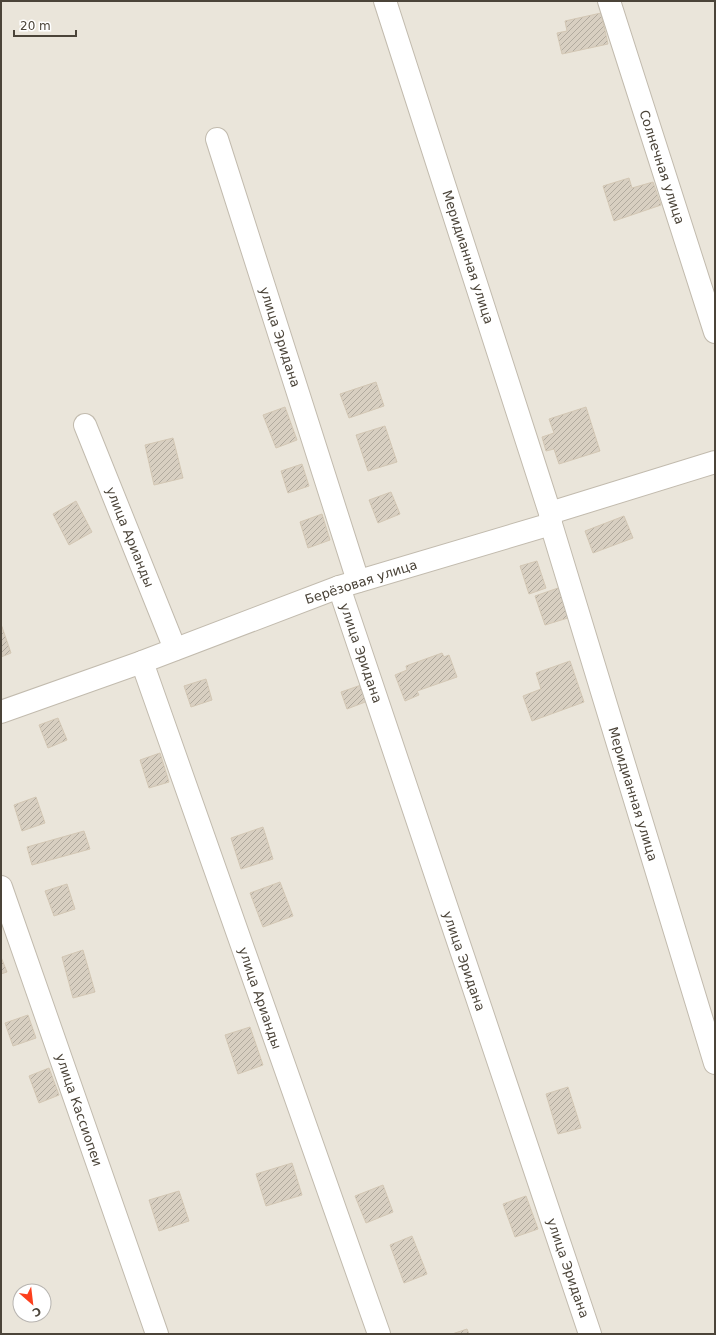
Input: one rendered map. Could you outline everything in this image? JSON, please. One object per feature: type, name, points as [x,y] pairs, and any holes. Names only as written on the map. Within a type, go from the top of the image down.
[{"type":"street","name":"Меридианная улица","points":[[385,1],[551,518],[715,1063]]},
{"type":"street","name":"Солнечная улица","points":[[609,1],[715,332]]},
{"type":"street","name":"улица Эридана","points":[[216,140],[349,584],[590,1334]]},
{"type":"street","name":"улица Арианды","points":[[85,425],[175,649]]},
{"type":"street","name":"Берёзовая улица","points":[[1,712],[142,662],[349,584],[551,518],[715,462]]},
{"type":"street","name":"улица Арианды","points":[[142,662],[378,1334]]},
{"type":"street","name":"улица Кассиопеи","points":[[1,887],[156,1334]]},
{"type":"shaded area","points":[[1,1],[715,1],[715,1334],[1,1334]]},
{"type":"building","points":[[601,13],[608,44],[562,54],[557,33],[567,31],[565,21]]},
{"type":"building","points":[[629,178],[632,188],[653,182],[661,205],[614,221],[603,186]]},
{"type":"building","points":[[376,382],[384,406],[349,418],[340,394]]},
{"type":"building","points":[[285,407],[297,440],[276,448],[263,415]]},
{"type":"building","points":[[586,407],[600,451],[559,464],[554,449],[546,451],[542,437],[554,433],[549,419]]},
{"type":"building","points":[[385,426],[397,462],[368,471],[356,435]]},
{"type":"building","points":[[173,438],[183,478],[154,485],[145,445]]},
{"type":"building","points":[[302,464],[309,486],[288,493],[281,471]]},
{"type":"building","points":[[391,492],[400,514],[378,523],[369,500]]},
{"type":"building","points":[[76,501],[92,532],[69,545],[53,514]]},
{"type":"building","points":[[322,514],[330,540],[308,548],[300,522]]},
{"type":"building","points":[[624,516],[633,538],[593,553],[585,531]]},
{"type":"building","points":[[537,561],[546,588],[529,594],[520,566]]},
{"type":"building","points":[[561,587],[571,617],[545,625],[535,596]]},
{"type":"building","points":[[1,624],[11,653],[1,657]]},
{"type":"building","points":[[442,653],[444,657],[449,655],[457,677],[417,691],[419,695],[405,701],[395,675],[407,670],[406,666]]},
{"type":"building","points":[[570,661],[584,702],[532,721],[523,696],[541,689],[536,673]]},
{"type":"building","points":[[206,679],[212,700],[191,707],[184,686]]},
{"type":"building","points":[[367,683],[373,699],[347,709],[341,692]]},
{"type":"building","points":[[58,718],[67,740],[48,748],[39,725]]},
{"type":"building","points":[[160,753],[169,782],[149,788],[140,760]]},
{"type":"building","points":[[36,797],[45,823],[22,831],[14,805]]},
{"type":"building","points":[[263,827],[273,859],[241,869],[231,838]]},
{"type":"building","points":[[84,831],[90,849],[32,865],[27,847]]},
{"type":"building","points":[[280,882],[293,916],[263,927],[250,893]]},
{"type":"building","points":[[67,884],[75,909],[54,916],[45,891]]},
{"type":"building","points":[[83,950],[95,992],[73,998],[62,957]]},
{"type":"building","points":[[1,957],[7,972],[1,974]]},
{"type":"building","points":[[28,1015],[36,1038],[13,1046],[5,1023]]},
{"type":"building","points":[[250,1027],[263,1065],[238,1074],[225,1035]]},
{"type":"building","points":[[49,1068],[59,1095],[39,1103],[29,1076]]},
{"type":"building","points":[[568,1087],[581,1128],[558,1134],[546,1094]]},
{"type":"building","points":[[292,1163],[302,1195],[266,1206],[256,1174]]},
{"type":"building","points":[[383,1185],[393,1212],[366,1223],[355,1196]]},
{"type":"building","points":[[179,1191],[189,1221],[159,1231],[149,1200]]},
{"type":"building","points":[[526,1196],[538,1229],[515,1237],[503,1204]]},
{"type":"building","points":[[412,1236],[427,1274],[404,1283],[390,1245]]},
{"type":"building","points":[[467,1329],[469,1334],[452,1334]]}]
